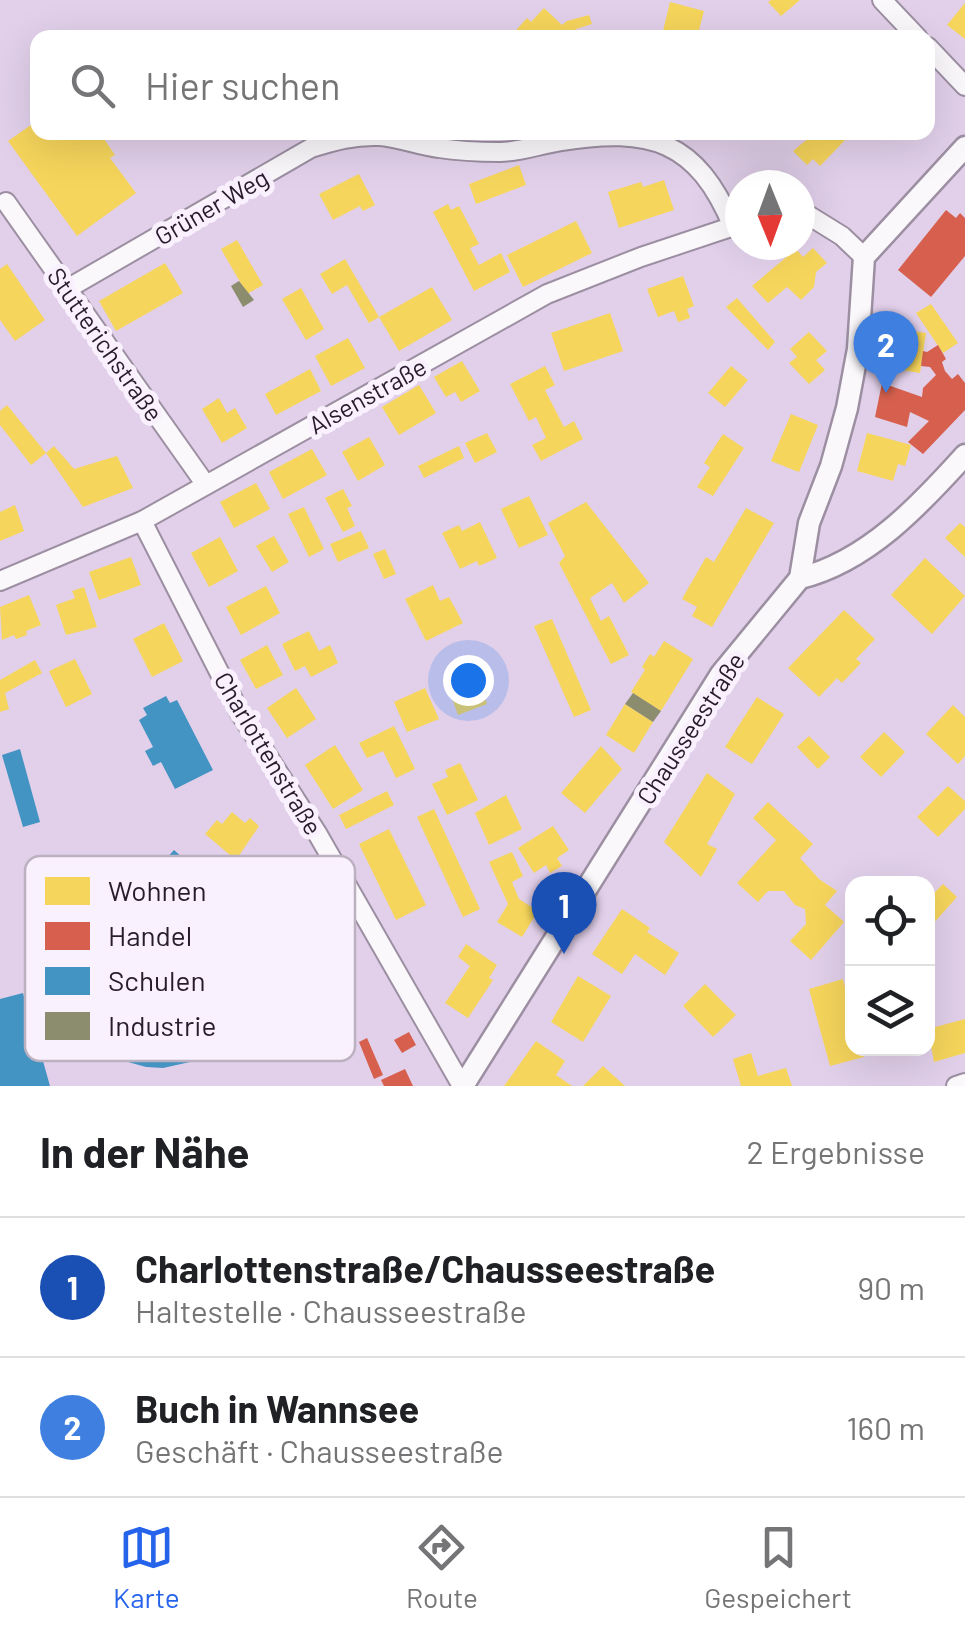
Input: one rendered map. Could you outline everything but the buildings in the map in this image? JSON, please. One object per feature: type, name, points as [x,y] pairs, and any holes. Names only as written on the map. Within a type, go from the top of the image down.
[{"type":"street","points":[[882,0],[910,30]]},
{"type":"street","points":[[935,54],[965,86]]},
{"type":"street","name":"Grüner Weg","points":[[67,288],[311,148],[339,140]]},
{"type":"street","name":"Grüner Weg","points":[[401,140],[440,148],[504,152],[562,140]]},
{"type":"street","name":"Grüner Weg","points":[[640,140],[680,152],[706,173],[725,205]]},
{"type":"street","points":[[965,148],[864,257],[858,349],[848,408],[808,523],[800,578],[830,570],[916,509],[965,455]]},
{"type":"street","name":"Stutterichstraße","points":[[6,202],[206,485]]},
{"type":"street","points":[[815,219],[842,236],[864,257]]},
{"type":"street","name":"Alsenstraße","points":[[0,581],[142,521],[547,294],[725,230]]},
{"type":"street","name":"Charlottenstraße","points":[[142,521],[240,713],[331,856]]},
{"type":"street","name":"Chausseestraße","points":[[462,1086],[721,674],[800,578]]},
{"type":"street","name":"Charlottenstraße","points":[[355,898],[462,1086]]},
{"type":"street","points":[[956,1086],[965,1084]]},
{"type":"place","name":"Buch in Wannsee","points":[[886,393]]},
{"type":"place","name":"Charlottenstraße/Chausseestraße","points":[[564,954]]}]
